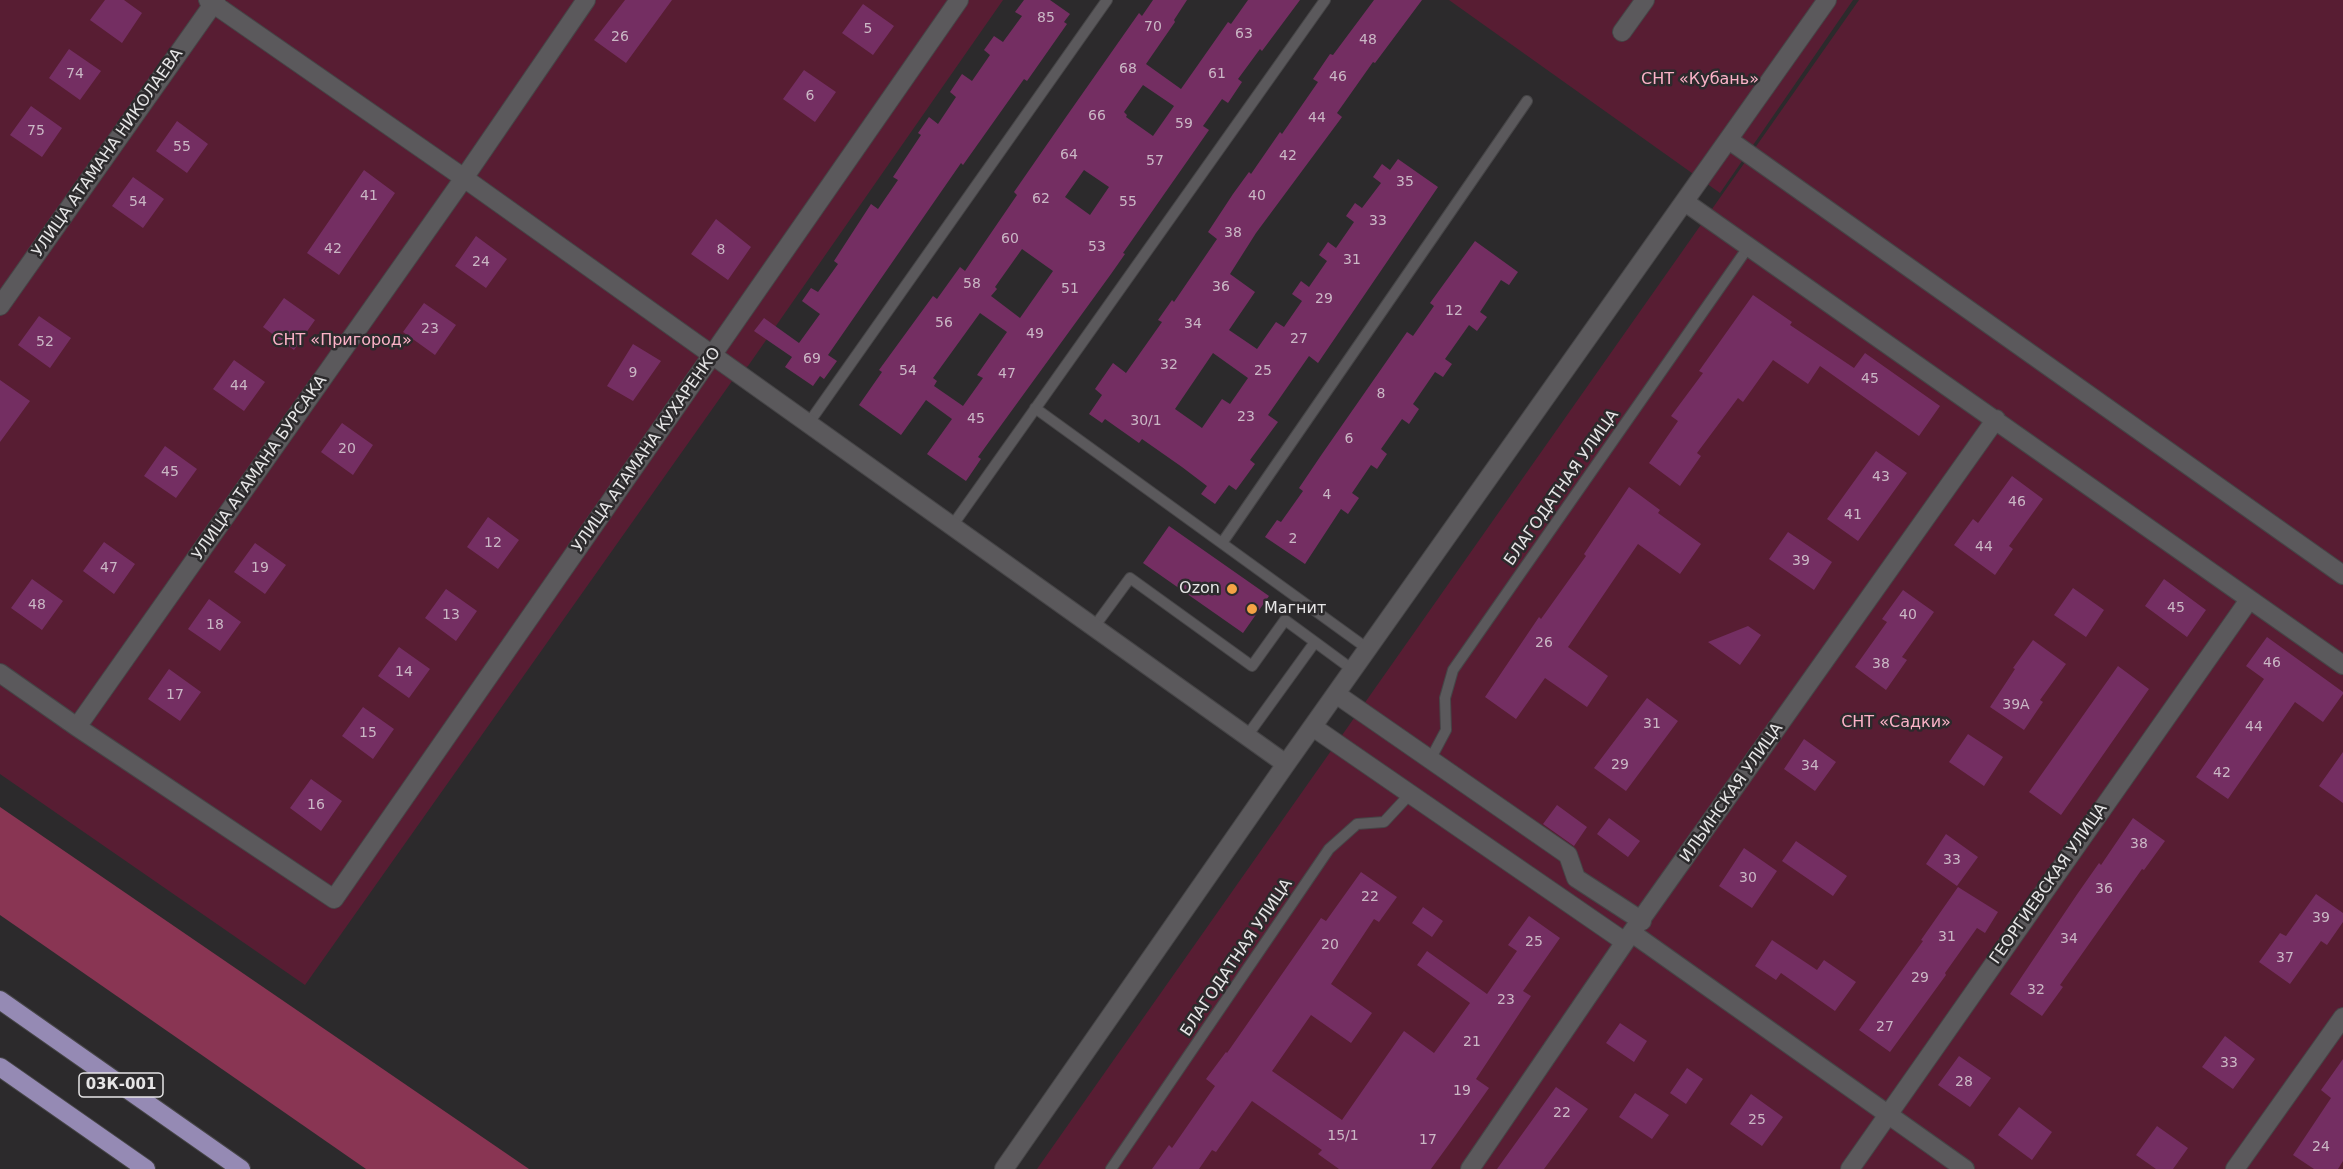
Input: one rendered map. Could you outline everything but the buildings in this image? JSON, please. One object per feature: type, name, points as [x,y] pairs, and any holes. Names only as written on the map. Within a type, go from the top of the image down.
[{"type":"main road","name":"03К-001","points":[[0,1000],[241,1169]]},
{"type":"main road","name":"03К-001","points":[[0,1067],[146,1169]]},
{"type":"street","name":"УЛИЦА АТАМАНА БУРСАКА","points":[[77,728],[464,178],[586,0]]},
{"type":"street","name":"УЛИЦА АТАМАНА КУХАРЕНКО","points":[[77,728],[334,899],[958,0]]},
{"type":"street","points":[[1622,32],[1644,0]]},
{"type":"street","points":[[1004,1169],[1312,727],[1827,0]]},
{"type":"street","points":[[213,1],[1286,764]]},
{"type":"street","name":"УЛИЦА АТАМАНА НИКОЛАЕВА","points":[[0,306],[213,1]]},
{"type":"street","points":[[1729,140],[2343,575]]},
{"type":"street","points":[[1685,202],[2343,665]]},
{"type":"street","name":"ИЛЬИНСКАЯ УЛИЦА","points":[[1470,1169],[1633,932],[1996,419]]},
{"type":"street","name":"ГЕОРГИЕВСКАЯ УЛИЦА","points":[[1850,1169],[2249,600]]},
{"type":"street","points":[[0,673],[77,728]]},
{"type":"street","points":[[1336,694],[1568,855],[1576,878],[1633,932]]},
{"type":"street","points":[[1312,727],[1410,794],[1633,932],[1965,1169]]},
{"type":"street","points":[[2235,1169],[2343,1017]]},
{"type":"lane","points":[[808,424],[1107,0]]},
{"type":"lane","points":[[952,526],[1325,0]]},
{"type":"lane","points":[[1222,543],[1527,101]]},
{"type":"lane","name":"БЛАГОДАТНАЯ УЛИЦА","points":[[1430,760],[1446,730],[1445,698],[1453,670],[1749,246]]},
{"type":"lane","points":[[1035,408],[1368,649]]},
{"type":"lane","points":[[1094,627],[1130,578],[1252,666],[1285,621],[1353,670]]},
{"type":"lane","points":[[1247,736],[1315,642]]},
{"type":"lane","name":"БЛАГОДАТНАЯ УЛИЦА","points":[[1112,1169],[1329,849],[1357,824],[1384,822],[1410,794]]},
{"type":"green space","name":"СНТ «Пригород»","points":[[0,0],[1003,0],[748,366],[737,374],[305,985],[0,774]]},
{"type":"green space","name":"СНТ «Кубань»","points":[[1449,0],[1853,0],[1720,193]]},
{"type":"green space","name":"СНТ «Садки»","points":[[1859,0],[2343,0],[2343,1169],[1037,1169]]},
{"type":"shaded area","points":[[0,807],[529,1169],[366,1169],[0,915]]},
{"type":"place","name":"Ozon","points":[[1232,589]]},
{"type":"place","name":"Магнит","points":[[1252,609]]}]
